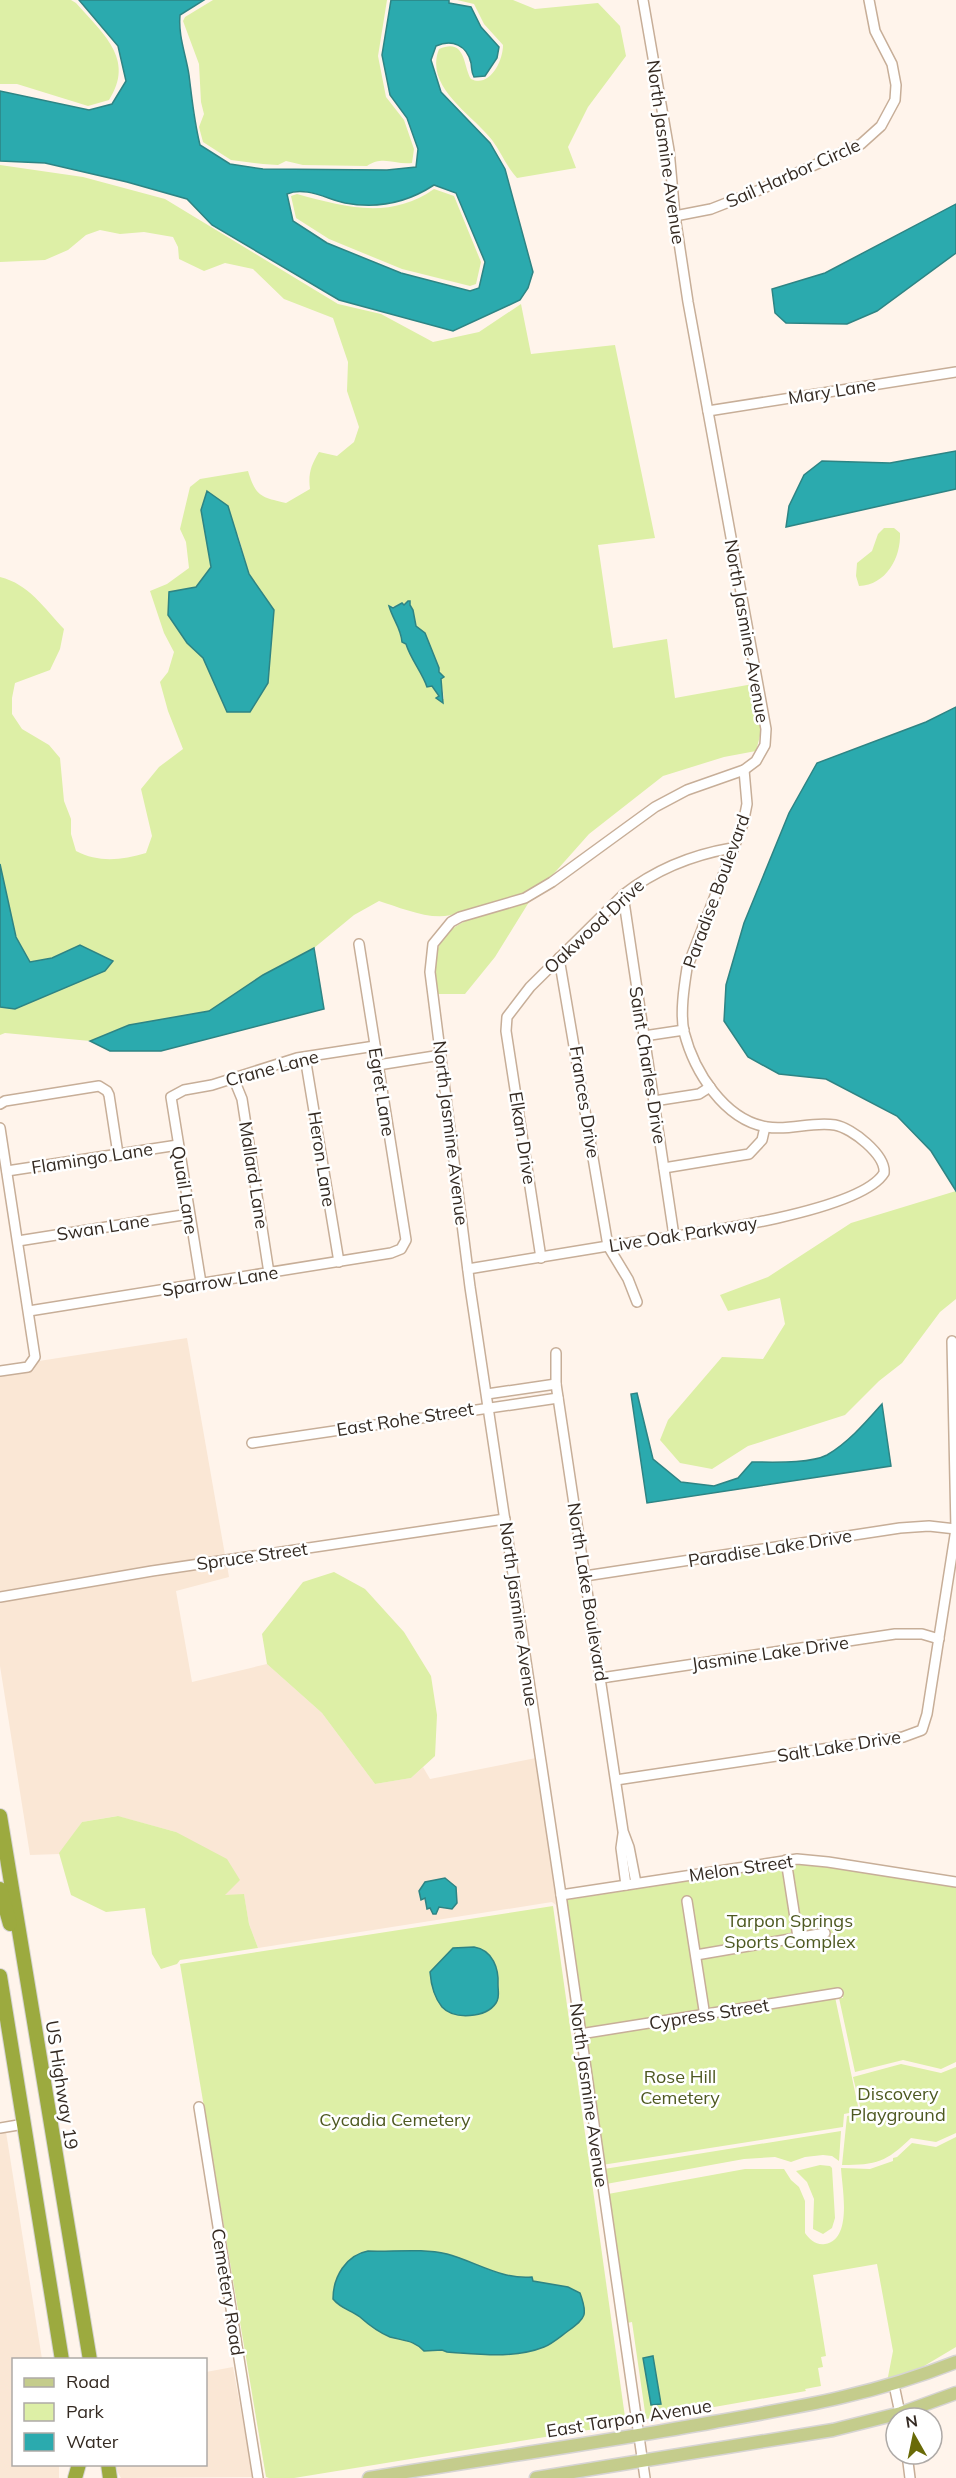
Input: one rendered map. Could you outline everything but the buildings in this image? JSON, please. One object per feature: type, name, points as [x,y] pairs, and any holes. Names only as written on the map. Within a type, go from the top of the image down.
[{"type":"highway","name":"US Highway 19","points":[[0,1816],[3,1858],[26,1975],[90,2358]]},
{"type":"highway","points":[[0,1889],[26,1975]]},
{"type":"highway","points":[[0,1976],[62,2358]]},
{"type":"main road","name":"East Tarpon Avenue","points":[[369,2478],[638,2436],[826,2402],[894,2385],[956,2362]]},
{"type":"main road","points":[[924,2406],[956,2393]]},
{"type":"main road","points":[[536,2478],[833,2430],[884,2419]]},
{"type":"main road","points":[[428,2478],[436,2467]]},
{"type":"street","name":"North Jasmine Avenue","points":[[643,0],[669,150],[675,216],[766,729],[765,745],[756,761],[744,770],[687,790],[655,807],[552,882],[525,898],[460,917],[445,927],[433,944],[430,965],[468,1269],[645,2478]]},
{"type":"street","name":"Sail Harbor Circle","points":[[675,216],[711,209],[757,191],[861,144],[881,126],[895,100],[896,85],[892,64],[875,31],[869,0]]},
{"type":"street","name":"Mary Lane","points":[[708,411],[956,372]]},
{"type":"street","name":"Paradise Boulevard","points":[[744,770],[746,812],[687,968],[684,987],[684,1030],[694,1061],[710,1087],[741,1117],[765,1127],[838,1125],[852,1132],[879,1155],[884,1167]]},
{"type":"street","name":"Oakwood Drive","points":[[507,1017],[530,987],[559,958],[623,895],[648,876],[706,853],[732,848]]},
{"type":"street","name":"Saint Charles Drive","points":[[623,895],[674,1236]]},
{"type":"street","name":"Egret Lane","points":[[359,944],[406,1240]]},
{"type":"street","name":"Frances Drive","points":[[559,958],[608,1246]]},
{"type":"street","name":"Elkan Drive","points":[[507,1017],[506,1031],[541,1258]]},
{"type":"street","points":[[644,1036],[684,1030]]},
{"type":"street","name":"Crane Lane","points":[[171,1097],[184,1090],[212,1085],[305,1057],[375,1046]]},
{"type":"street","points":[[378,1065],[441,1055]]},
{"type":"street","name":"Heron Lane","points":[[305,1057],[339,1262]]},
{"type":"street","name":"Mallard Lane","points":[[233,1077],[242,1099],[269,1273]]},
{"type":"street","points":[[0,1104],[4,1101],[99,1086],[109,1095],[118,1154]]},
{"type":"street","points":[[654,1101],[699,1094],[710,1087]]},
{"type":"street","name":"Quail Lane","points":[[171,1097],[201,1283]]},
{"type":"street","points":[[664,1168],[749,1154],[762,1140],[765,1127]]},
{"type":"street","points":[[0,1128],[35,1357],[28,1367],[0,1371]]},
{"type":"street","name":"Flamingo Lane","points":[[7,1171],[178,1145]]},
{"type":"street","name":"Live Oak Parkway","points":[[468,1269],[767,1221],[845,1197],[881,1177],[884,1167]]},
{"type":"street","name":"Swan Lane","points":[[18,1241],[189,1214]]},
{"type":"street","name":"Sparrow Lane","points":[[29,1311],[395,1252],[401,1249],[406,1240]]},
{"type":"street","points":[[608,1246],[628,1279],[637,1302]]},
{"type":"street","name":"Salt Lake Drive","points":[[616,1780],[918,1732],[926,1721],[956,1529],[952,1341]]},
{"type":"street","name":"North Lake Boulevard","points":[[556,1353],[556,1384],[623,1831],[629,1847],[631,1884]]},
{"type":"street","points":[[487,1394],[556,1384]]},
{"type":"street","name":"East Rohe Street","points":[[252,1443],[558,1398]]},
{"type":"street","name":"Spruce Street","points":[[0,1597],[152,1570],[505,1519]]},
{"type":"street","name":"Paradise Lake Drive","points":[[585,1575],[900,1528],[929,1526],[956,1529]]},
{"type":"street","name":"Jasmine Lake Drive","points":[[601,1678],[904,1633],[922,1634],[939,1639]]},
{"type":"street","points":[[786,1860],[798,1937]]},
{"type":"street","name":"Melon Street","points":[[561,1895],[786,1860],[822,1861],[956,1882]]},
{"type":"street","points":[[687,1901],[704,2010]]},
{"type":"street","points":[[696,1955],[825,1933]]},
{"type":"street","name":"Cypress Street","points":[[580,2034],[838,1994]]},
{"type":"street","name":"Cemetery Road","points":[[200,2107],[258,2478]]},
{"type":"street","points":[[0,2128],[24,2124]]},
{"type":"street","points":[[894,2385],[899,2406]]},
{"type":"shaded area","points":[[187,1338],[225,1555],[0,1592],[0,1376],[33,1371],[39,1361]]},
{"type":"shaded area","points":[[227,1565],[229,1577],[176,1591],[192,1682],[267,1664],[322,1713],[375,1784],[411,1778],[423,1767],[430,1779],[536,1758],[604,2238],[556,1905],[552,1902],[258,1948],[249,1924],[244,1895],[224,1896],[176,1832],[117,1816],[82,1822],[60,1854],[30,1855],[0,1666],[0,1602]]},
{"type":"shaded area","points":[[6,2132],[42,2358],[12,2358],[12,2466],[59,2466],[59,2478],[0,2478],[0,2133]]},
{"type":"shaded area","points":[[233,2367],[253,2477],[121,2478],[115,2466],[207,2466],[207,2372]]},
{"type":"green space","points":[[0,0],[71,0],[76,3],[105,36],[117,59],[119,72],[109,100],[88,106],[17,84],[0,84]]},
{"type":"green space","points":[[213,0],[387,0],[378,56],[386,97],[404,120],[414,149],[412,163],[378,161],[367,166],[303,165],[286,161],[278,165],[263,164],[231,160],[203,142],[199,127],[204,114],[199,64],[183,21],[185,17]]},
{"type":"green space","points":[[457,0],[513,0],[535,9],[598,3],[620,26],[626,56],[588,107],[568,147],[576,168],[517,178],[492,140],[444,88],[438,76],[436,63],[439,49],[448,46],[459,50],[471,79],[478,81],[489,77],[501,59],[503,45],[484,24],[474,4]]},
{"type":"green space","points":[[0,165],[83,177],[165,199],[338,304],[381,314],[433,342],[479,332],[521,304],[531,354],[615,345],[655,538],[598,545],[613,648],[667,639],[675,698],[753,684],[761,732],[756,751],[724,757],[663,776],[589,834],[549,879],[523,894],[440,916],[419,914],[379,901],[354,915],[314,948],[263,975],[209,1011],[129,1025],[90,1041],[5,1033],[0,1035],[0,1007],[15,1009],[80,945],[52,958],[30,962],[16,937],[0,864],[0,577],[28,591],[64,629],[60,649],[50,670],[15,683],[12,714],[22,729],[49,745],[60,758],[64,801],[71,819],[71,834],[76,851],[102,859],[146,853],[152,836],[141,789],[159,767],[183,749],[168,711],[160,682],[168,672],[174,652],[164,633],[150,591],[167,584],[189,568],[186,542],[180,529],[190,487],[200,479],[248,471],[257,491],[265,497],[286,503],[310,489],[311,470],[319,452],[337,456],[354,442],[359,427],[347,391],[348,362],[333,318],[284,299],[253,269],[225,263],[204,271],[179,259],[178,247],[173,237],[144,232],[120,234],[100,230],[86,235],[68,250],[45,260],[0,262]],"holes":[[[201,510],[238,535],[249,574],[274,610],[268,682],[250,712],[227,712],[203,658],[187,643],[169,592],[196,587],[211,567]],[[410,605],[413,610],[416,626],[425,636],[439,667],[444,699],[436,698],[439,696],[432,686],[427,687],[406,644],[402,642],[390,607]]]},
{"type":"green space","points":[[434,189],[454,196],[481,262],[476,284],[470,286],[402,269],[329,239],[296,218],[291,196],[297,194],[350,206],[384,208],[417,199]]},
{"type":"green space","points":[[884,528],[894,528],[900,533],[895,560],[877,581],[859,586],[856,576],[857,563],[872,551],[878,534]]},
{"type":"green space","points":[[529,902],[495,957],[465,994],[437,994],[436,961],[439,946],[447,934],[470,919]]},
{"type":"green space","points":[[956,1191],[956,1299],[940,1312],[902,1363],[879,1381],[845,1415],[748,1446],[712,1469],[680,1463],[660,1440],[668,1420],[722,1357],[763,1359],[785,1324],[780,1298],[728,1311],[720,1295],[768,1277],[851,1223]]},
{"type":"green space","points":[[334,1572],[365,1589],[404,1632],[431,1676],[437,1715],[435,1756],[411,1778],[375,1784],[322,1713],[267,1664],[262,1634],[303,1582]]},
{"type":"green space","points":[[118,1816],[176,1832],[227,1859],[240,1880],[225,1895],[244,1894],[249,1924],[258,1948],[180,1960],[177,1964],[161,1969],[152,1954],[145,1908],[106,1912],[71,1895],[59,1853],[82,1822]]},
{"type":"green space","name":"Tarpon Springs Sports Complex","points":[[797,1864],[956,1887],[956,2062],[941,2069],[903,2060],[855,2072],[839,1998],[843,1998],[841,1988],[584,2029],[566,1900]]},
{"type":"green space","name":"Cycadia Cemetery","points":[[553,1906],[625,2417],[619,2425],[294,2478],[266,2477],[180,1964]]},
{"type":"green space","name":"Rose Hill Cemetery","points":[[835,1997],[859,2111],[844,2114],[843,2127],[602,2165],[585,2034]]},
{"type":"green space","name":"Discovery Playground","points":[[901,2064],[941,2073],[956,2067],[956,2133],[936,2142],[911,2138],[895,2152],[873,2163],[842,2165],[847,2116],[862,2114],[853,2077]]},
{"type":"green space","points":[[841,2131],[839,2161],[832,2156],[823,2155],[805,2157],[791,2162],[775,2157],[744,2159],[606,2184],[604,2169]]},
{"type":"green space","points":[[956,2137],[956,2347],[909,2375],[887,2382],[893,2351],[877,2264],[813,2275],[826,2356],[821,2357],[823,2367],[818,2368],[821,2386],[805,2389],[806,2391],[646,2419],[632,2322],[627,2323],[608,2194],[745,2169],[784,2169],[799,2187],[805,2201],[805,2233],[813,2242],[825,2244],[834,2240],[843,2223],[844,2200],[841,2168],[870,2169],[893,2161],[893,2158],[912,2143],[936,2147]]},
{"type":"green space","points":[[820,2165],[832,2168],[835,2218],[832,2228],[823,2234],[813,2229],[814,2199],[807,2182],[796,2171]]},
{"type":"water","points":[[79,0],[204,0],[180,15],[181,38],[200,145],[230,164],[263,169],[387,170],[416,167],[418,149],[407,118],[390,95],[382,55],[391,0],[449,0],[449,3],[471,7],[481,27],[499,47],[497,58],[485,76],[474,77],[469,57],[458,45],[448,43],[436,46],[431,60],[441,92],[490,143],[505,169],[533,272],[528,288],[520,300],[453,331],[339,300],[212,225],[187,199],[45,163],[0,161],[0,91],[89,110],[112,104],[126,81],[118,46]],"holes":[[[434,185],[456,193],[485,262],[479,288],[470,291],[401,273],[327,243],[293,221],[287,194],[309,192],[345,203],[369,205],[403,200]]]},
{"type":"water","points":[[956,204],[956,253],[877,311],[847,324],[786,323],[775,313],[772,289],[825,273]]},
{"type":"water","points":[[956,451],[956,489],[786,527],[789,506],[804,475],[822,461],[890,463]]},
{"type":"water","points":[[207,491],[228,506],[249,574],[274,610],[268,683],[250,712],[227,712],[203,658],[187,643],[168,615],[169,592],[196,587],[211,567],[201,510]]},
{"type":"water","points":[[408,601],[413,610],[416,626],[425,633],[439,672],[444,677],[441,679],[443,703],[436,698],[439,696],[432,686],[427,687],[406,644],[402,642],[389,606],[393,608],[402,603],[404,605]]},
{"type":"water","points":[[956,707],[956,1191],[931,1151],[897,1116],[826,1079],[779,1074],[748,1057],[724,1021],[726,985],[744,923],[789,813],[817,763],[926,722]]},
{"type":"water","points":[[0,864],[16,937],[30,962],[52,958],[80,945],[113,961],[105,971],[15,1009],[0,1007]]},
{"type":"water","points":[[314,948],[324,1009],[161,1051],[110,1051],[90,1041],[129,1025],[209,1011],[263,975]]},
{"type":"water","points":[[637,1393],[653,1459],[681,1482],[714,1486],[738,1478],[752,1462],[790,1462],[820,1458],[835,1450],[849,1438],[882,1404],[891,1466],[647,1503],[631,1394]]},
{"type":"water","points":[[445,1878],[456,1887],[457,1903],[452,1909],[439,1907],[436,1914],[433,1914],[430,1908],[427,1909],[425,1898],[421,1900],[419,1891],[425,1882]]},
{"type":"water","points":[[474,1947],[486,1952],[494,1961],[498,1999],[485,2012],[470,2015],[454,2014],[442,2007],[437,1999],[430,1972],[453,1948]]},
{"type":"water","points":[[368,2251],[437,2252],[510,2276],[532,2277],[533,2281],[568,2287],[580,2293],[584,2315],[579,2323],[553,2342],[532,2351],[496,2355],[442,2350],[424,2351],[413,2343],[382,2333],[333,2299],[335,2283],[342,2268],[353,2257]]},
{"type":"water","points":[[653,2356],[661,2404],[651,2405],[643,2358]]}]
